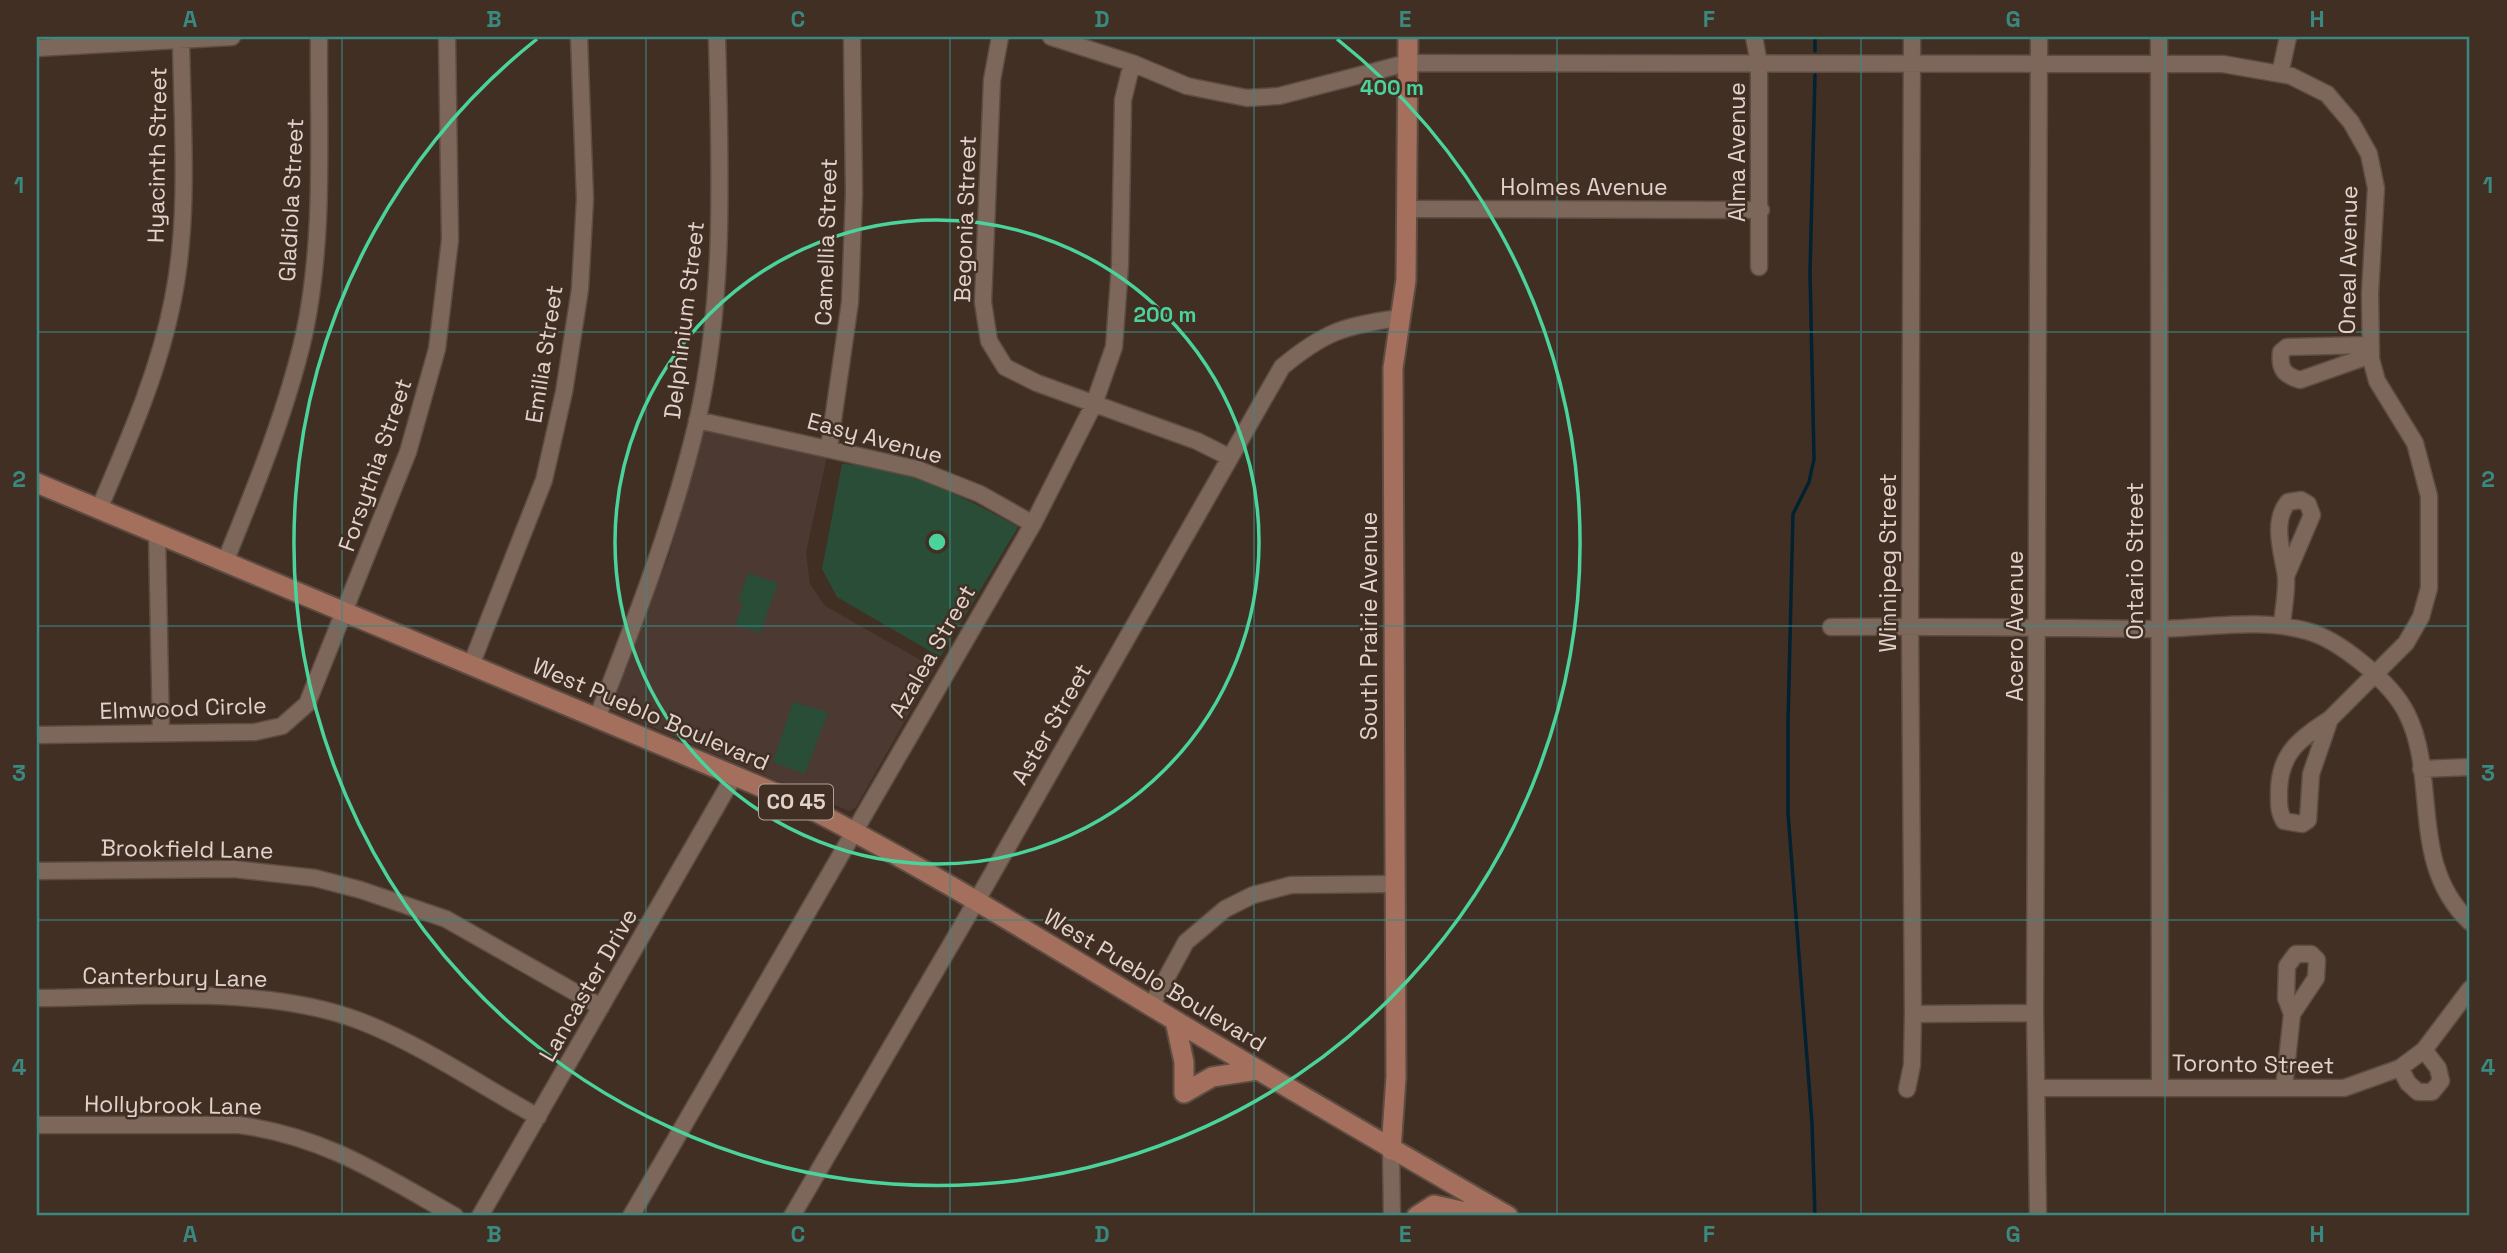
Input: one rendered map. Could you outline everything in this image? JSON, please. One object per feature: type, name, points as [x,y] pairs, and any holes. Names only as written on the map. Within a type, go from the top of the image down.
[{"type":"main road","name":"South Prairie Avenue","points":[[1391,1150],[1396,1077],[1393,368],[1406,280],[1408,37]]},
{"type":"main road","name":"West Pueblo Boulevard","points":[[37,483],[797,802],[853,831],[975,902],[1391,1150],[1508,1216]]},
{"type":"main road","points":[[1175,1021],[1184,1062],[1184,1093],[1212,1077],[1257,1070]]},
{"type":"main road","points":[[1417,1216],[1434,1205],[1483,1216]]},
{"type":"street","points":[[37,47],[232,37]]},
{"type":"street","name":"Gladiola Street","points":[[225,562],[284,409],[304,334],[316,251],[318,37]]},
{"type":"street","name":"Forsythia Street","points":[[346,613],[408,452],[437,349],[450,240],[447,37]]},
{"type":"street","name":"Emilia Street","points":[[471,665],[544,480],[564,392],[580,289],[585,199],[579,37]]},
{"type":"street","name":"Delphinium Street","points":[[597,718],[639,612],[675,505],[697,420],[709,347],[721,197],[717,37]]},
{"type":"street","name":"Camellia Street","points":[[829,447],[850,302],[854,194],[852,37]]},
{"type":"street","name":"Begonia Street","points":[[1000,37],[992,79],[983,302],[989,341],[1005,367],[1094,404],[1197,441],[1229,457]]},
{"type":"street","name":"Oneal Avenue","points":[[1051,37],[1132,63],[1187,86],[1247,98],[1279,96],[1407,63],[2223,64],[2291,76],[2327,94],[2351,122],[2369,154],[2376,188],[2370,350],[2377,382],[2415,443],[2429,496],[2429,588],[2421,617],[2406,643],[2330,719],[2296,741],[2285,758],[2279,788],[2279,813],[2284,821],[2302,824],[2308,820],[2311,774],[2330,719]]},
{"type":"street","name":"Alma Avenue","points":[[1755,37],[1759,62],[1759,267]]},
{"type":"street","name":"Winnipeg Street","points":[[1907,1088],[1912,1065],[1913,1014],[1910,626],[1912,37]]},
{"type":"street","name":"Acero Avenue","points":[[2038,1216],[2035,1013],[2039,37]]},
{"type":"street","name":"Ontario Street","points":[[2159,37],[2160,1086]]},
{"type":"street","points":[[2280,74],[2288,37]]},
{"type":"street","name":"Hyacinth Street","points":[[99,509],[149,388],[174,298],[183,209],[181,39]]},
{"type":"street","name":"Azalea Street","points":[[631,1216],[1033,524],[1094,404],[1114,347],[1120,265],[1123,100],[1132,63]]},
{"type":"street","name":"Holmes Avenue","points":[[1408,209],[1761,210]]},
{"type":"street","name":"Aster Street","points":[[792,1216],[1282,367],[1312,342],[1353,324],[1400,318]]},
{"type":"street","points":[[2287,347],[2370,350],[2300,380],[2289,376],[2280,362],[2281,352],[2287,347]]},
{"type":"street","name":"Easy Avenue","points":[[697,420],[829,447],[917,469],[980,494],[1033,524]]},
{"type":"street","points":[[157,534],[161,733]]},
{"type":"street","points":[[2282,626],[2286,576]]},
{"type":"street","name":"Elmwood Circle","points":[[37,735],[255,732],[282,726],[292,720],[307,704],[346,613]]},
{"type":"street","points":[[1831,627],[2158,629],[2282,626],[2309,631],[2376,675],[2406,712],[2418,743],[2425,823],[2434,859],[2446,888],[2470,922]]},
{"type":"street","points":[[2421,769],[2470,767]]},
{"type":"street","name":"Lancaster Drive","points":[[481,1216],[734,775]]},
{"type":"street","name":"Brookfield Lane","points":[[37,871],[234,869],[315,878],[361,890],[446,919],[601,1007]]},
{"type":"street","points":[[1151,1006],[1186,942],[1225,909],[1253,895],[1291,885],[1394,884]]},
{"type":"street","name":"Toronto Street","points":[[2037,1088],[2344,1088],[2400,1068],[2424,1050],[2470,989]]},
{"type":"street","name":"Canterbury Lane","points":[[37,998],[243,997],[290,1004],[358,1020],[402,1041],[538,1117]]},
{"type":"street","points":[[1913,1014],[2035,1013]]},
{"type":"street","points":[[2284,1088],[2292,1014]]},
{"type":"street","points":[[2400,1068],[2408,1083],[2418,1092],[2432,1092],[2441,1081],[2438,1068],[2424,1050]]},
{"type":"street","name":"Hollybrook Lane","points":[[37,1125],[239,1125],[273,1130],[336,1149],[455,1216]]},
{"type":"street","name":"South Prairie Avenue","points":[[1391,1150],[1392,1216]]},
{"type":"shaded area","points":[[703,431],[827,456],[806,552],[810,584],[825,606],[931,666],[933,671],[856,807],[849,811],[612,710],[611,702],[670,553]]},
{"type":"green space","points":[[842,464],[888,470],[911,477],[955,494],[1018,527],[940,657],[837,597],[822,569]]},
{"type":"green space","points":[[748,573],[778,583],[760,633],[735,625],[743,603],[738,601]]},
{"type":"green space","points":[[793,702],[828,712],[805,774],[773,762]]},
{"type":"waterway","points":[[1815,37],[1815,51]]},
{"type":"waterway","points":[[1815,75],[1810,272],[1814,459],[1809,482],[1793,514],[1788,722],[1788,813],[1812,1123],[1815,1216]]}]
